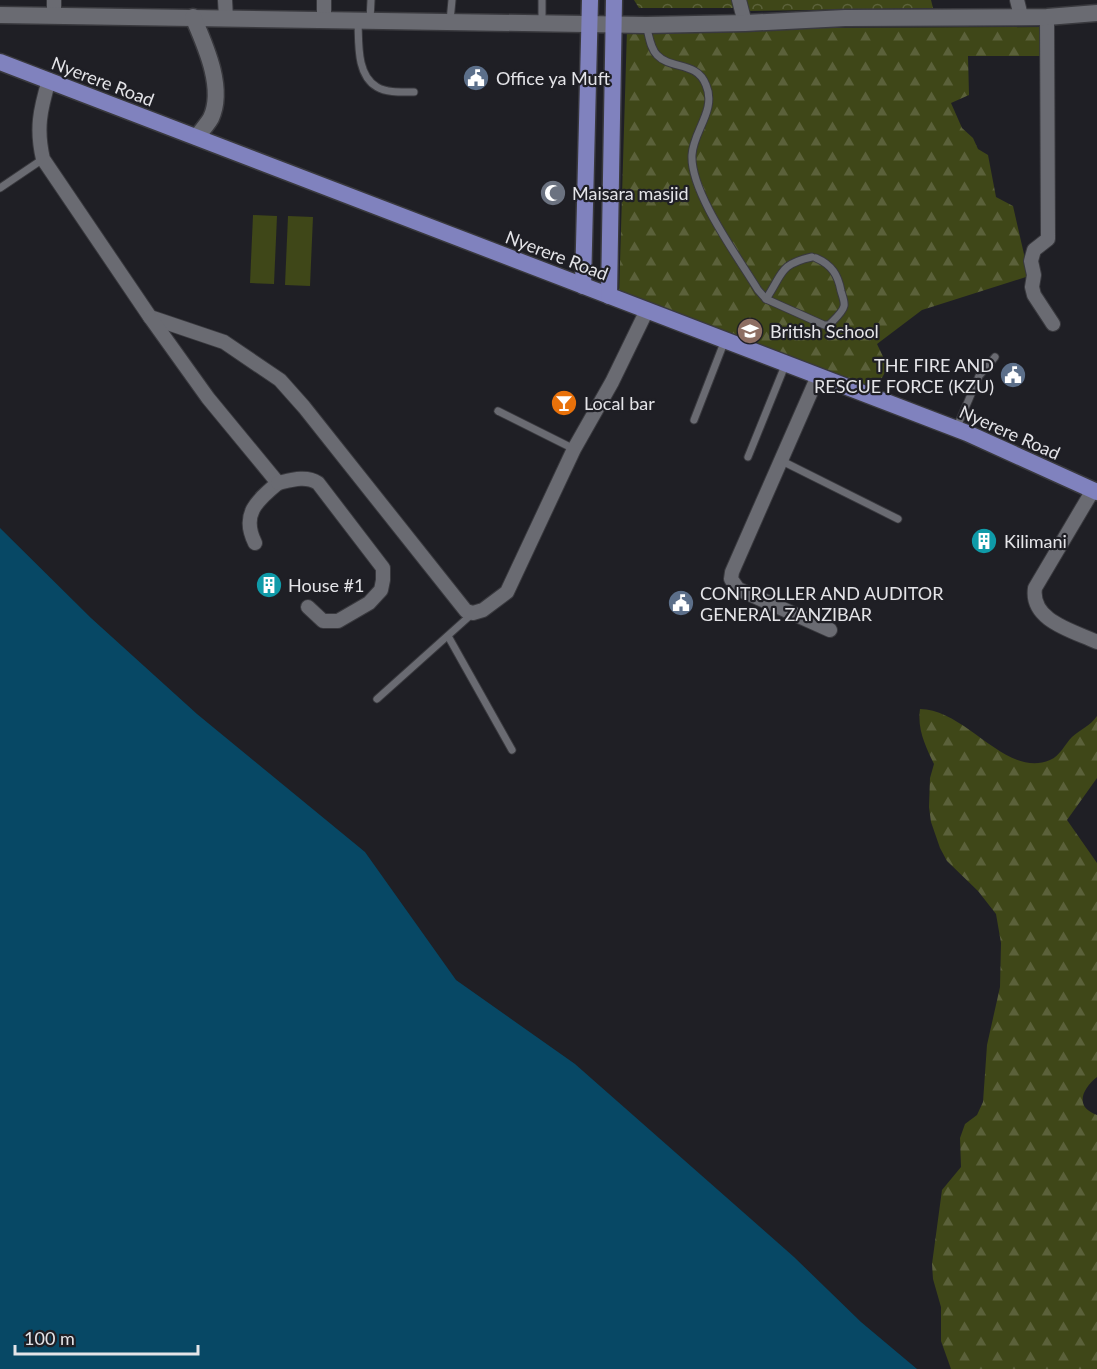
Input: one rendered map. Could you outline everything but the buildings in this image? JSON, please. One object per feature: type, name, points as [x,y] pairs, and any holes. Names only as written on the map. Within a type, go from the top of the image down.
[{"type":"main road","points":[[583,286],[590,0]]},
{"type":"main road","points":[[609,296],[614,0]]},
{"type":"main road","name":"Nyerere Road","points":[[0,62],[956,429],[1095,491]]},
{"type":"street","points":[[225,0],[226,18]]},
{"type":"street","points":[[324,0],[324,19]]},
{"type":"street","points":[[739,0],[745,23]]},
{"type":"street","points":[[0,15],[54,7],[226,18],[646,25],[745,23],[1019,8],[1047,17],[1097,13]]},
{"type":"street","points":[[194,17],[212,65],[215,94],[211,117],[197,137]]},
{"type":"street","points":[[1047,17],[1048,239],[1034,250],[1031,261],[1034,295],[1053,324]]},
{"type":"street","points":[[49,80],[38,124],[43,159],[208,398],[278,483]]},
{"type":"street","points":[[150,317],[224,342],[280,380],[466,611],[473,613],[483,610],[507,592],[574,449],[612,382],[647,310]]},
{"type":"street","points":[[818,376],[732,572],[731,579],[738,589],[830,630]]},
{"type":"street","points":[[255,543],[249,531],[248,518],[267,492],[278,483],[297,479],[312,479],[318,483],[383,568],[383,580],[381,590],[369,603],[338,621],[323,621],[308,607]]},
{"type":"street","points":[[1095,491],[1035,588],[1034,596],[1039,609],[1046,618],[1097,642]]},
{"type":"lane","points":[[370,0],[364,20],[361,63],[364,73],[376,86],[383,89],[414,92]]},
{"type":"lane","points":[[450,21],[452,0]]},
{"type":"lane","points":[[542,0],[543,23]]},
{"type":"lane","points":[[646,25],[652,48],[657,56],[694,70],[705,82],[708,90],[708,107],[692,153],[699,192],[758,290],[766,299],[824,325],[829,325],[844,308],[839,281],[833,269],[827,263],[814,257],[794,261],[787,266],[766,299]]},
{"type":"lane","points":[[0,188],[43,159]]},
{"type":"lane","points":[[694,420],[725,340]]},
{"type":"lane","points":[[956,429],[978,376],[995,357]]},
{"type":"lane","points":[[748,458],[786,363]]},
{"type":"lane","points":[[498,411],[574,449]]},
{"type":"lane","points":[[782,461],[898,519]]},
{"type":"lane","points":[[377,699],[473,613]]},
{"type":"lane","points":[[448,636],[512,750]]},
{"type":"green space","points":[[634,0],[733,0],[735,8],[639,8]]},
{"type":"green space","points":[[744,0],[931,0],[933,8],[746,11]]},
{"type":"green space","points":[[1042,27],[1043,56],[968,56],[969,95],[951,103],[962,128],[973,138],[978,149],[988,155],[996,197],[1013,206],[1029,276],[922,310],[877,344],[888,367],[873,394],[619,296],[627,29]]},
{"type":"green space","points":[[253,215],[277,216],[274,284],[250,283]]},
{"type":"green space","points":[[288,216],[313,217],[310,286],[285,285]]},
{"type":"green space","points":[[920,709],[937,712],[954,720],[1002,752],[1018,760],[1034,763],[1054,758],[1072,737],[1097,716],[1097,778],[1067,820],[1097,863],[1097,1077],[1084,1092],[1083,1103],[1090,1112],[1097,1115],[1097,1369],[951,1369],[941,1341],[941,1307],[933,1279],[932,1264],[942,1190],[961,1167],[960,1138],[965,1124],[977,1115],[983,1102],[987,1045],[1000,987],[1001,943],[996,914],[978,891],[947,861],[931,822],[930,778],[934,764],[921,731]]},
{"type":"water","points":[[0,528],[91,618],[197,714],[365,852],[456,980],[575,1064],[794,1257],[861,1322],[917,1369],[0,1369]]},
{"type":"place","name":"Office ya Muft","points":[[476,78]]},
{"type":"place","name":"Maisara masjid","points":[[553,193]]},
{"type":"place","name":"British School","points":[[750,331]]},
{"type":"place","name":"THE FIRE AND RESCUE FORCE (KZU)","points":[[1013,375]]},
{"type":"place","name":"Local bar","points":[[564,403]]},
{"type":"place","name":"Kilimani","points":[[984,541]]},
{"type":"place","name":"House #1","points":[[269,585]]},
{"type":"place","name":"CONTROLLER AND AUDITOR GENERAL ZANZIBAR","points":[[681,603]]}]
